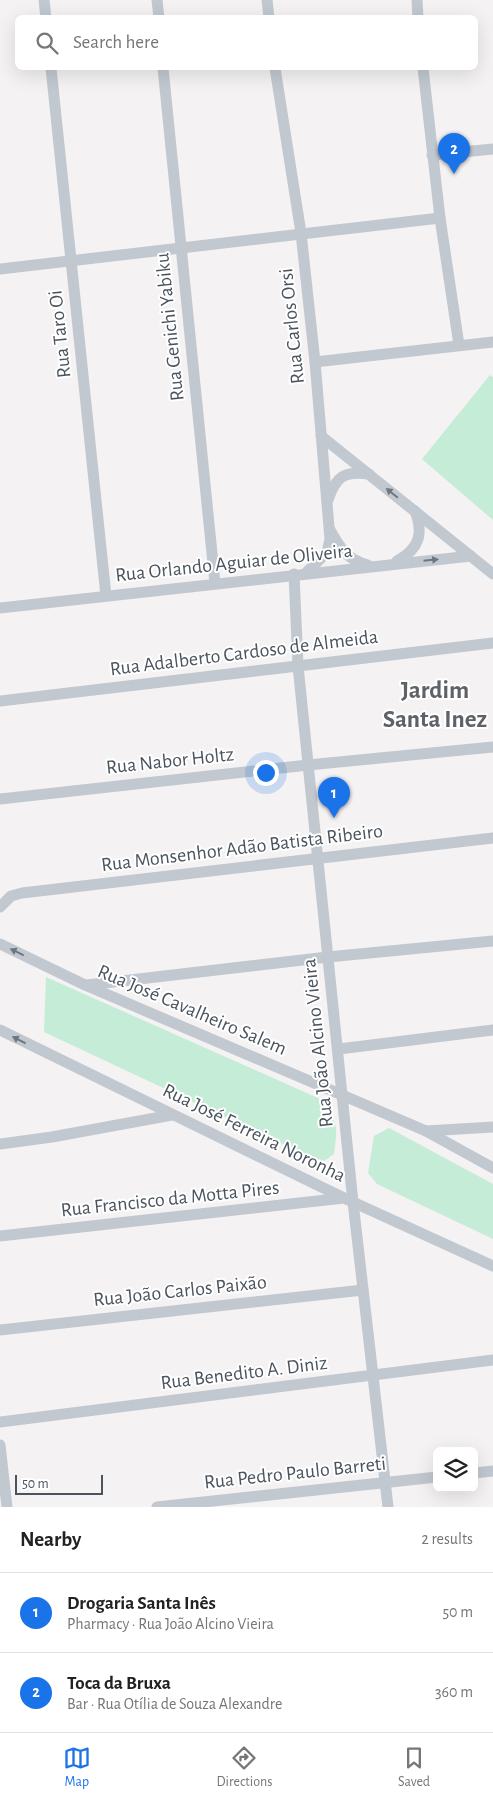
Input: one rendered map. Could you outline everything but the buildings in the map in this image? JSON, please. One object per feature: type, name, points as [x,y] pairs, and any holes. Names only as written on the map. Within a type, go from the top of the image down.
[{"type":"street","points":[[44,0],[46,15]]},
{"type":"street","points":[[157,0],[159,15]]},
{"type":"street","points":[[268,0],[269,15]]},
{"type":"street","points":[[416,0],[418,15]]},
{"type":"street","name":"Rua Taro Oi","points":[[51,70],[106,596]]},
{"type":"street","name":"Rua Genichi Yabiku","points":[[163,70],[216,584]]},
{"type":"street","name":"Rua Carlos Orsi","points":[[275,70],[301,233],[315,362],[329,529],[330,546],[327,552],[306,573]]},
{"type":"street","points":[[423,70],[440,218],[459,345]]},
{"type":"street","points":[[432,154],[493,149]]},
{"type":"street","points":[[0,269],[440,218]]},
{"type":"street","points":[[315,362],[490,343]]},
{"type":"street","points":[[321,436],[493,574]]},
{"type":"street","points":[[327,504],[336,483],[342,476],[349,473],[369,474]]},
{"type":"street","points":[[391,564],[409,554],[415,548],[419,537],[420,522],[415,511]]},
{"type":"street","points":[[329,529],[342,551],[360,563],[372,566]]},
{"type":"street","name":"Rua Orlando Aguiar de Oliveira","points":[[0,608],[294,574],[471,556]]},
{"type":"street","name":"Rua João Alcino Vieira","points":[[294,574],[298,666],[339,1049],[349,1200],[363,1290],[388,1507]]},
{"type":"street","name":"Rua Adalberto Cardoso de Almeida","points":[[0,701],[493,642]]},
{"type":"street","name":"Rua Nabor Holtz","points":[[0,799],[308,765],[493,747]]},
{"type":"street","name":"Rua Monsenhor Adão Batista Ribeiro","points":[[0,907],[11,896],[22,893],[493,838]]},
{"type":"street","points":[[85,985],[328,957],[493,941]]},
{"type":"street","name":"Rua José Cavalheiro Salem","points":[[0,944],[85,985],[426,1131],[493,1168]]},
{"type":"street","name":"Rua José Ferreira Noronha","points":[[0,1030],[349,1200],[493,1266]]},
{"type":"street","points":[[339,1049],[493,1030]]},
{"type":"street","points":[[0,1144],[52,1137],[172,1115]]},
{"type":"street","name":"Rua José Cavalheiro Salem","points":[[426,1131],[493,1127]]},
{"type":"street","name":"Rua Francisco da Motta Pires","points":[[0,1236],[349,1200]]},
{"type":"street","name":"Rua João Carlos Paixão","points":[[0,1330],[363,1290]]},
{"type":"street","name":"Rua Benedito A. Diniz","points":[[0,1422],[493,1360]]},
{"type":"street","points":[[0,1445],[7,1507]]},
{"type":"street","points":[[478,1473],[493,1471]]},
{"type":"street","name":"Rua Pedro Paulo Barreti","points":[[157,1507],[433,1477]]},
{"type":"green space","points":[[490,375],[493,377],[493,520],[422,459]]},
{"type":"green space","points":[[46,977],[318,1098],[333,1118],[335,1124],[334,1154],[324,1161],[304,1154],[44,1032]]},
{"type":"green space","points":[[389,1128],[493,1184],[493,1239],[377,1184],[368,1173],[374,1136]]},
{"type":"place","name":"Toca da Bruxa","points":[[454,174]]},
{"type":"place","name":"Drogaria Santa Inês","points":[[334,818]]},
{"type":"district","name":"Jardim Santa Inez","points":[[435,704]]}]
